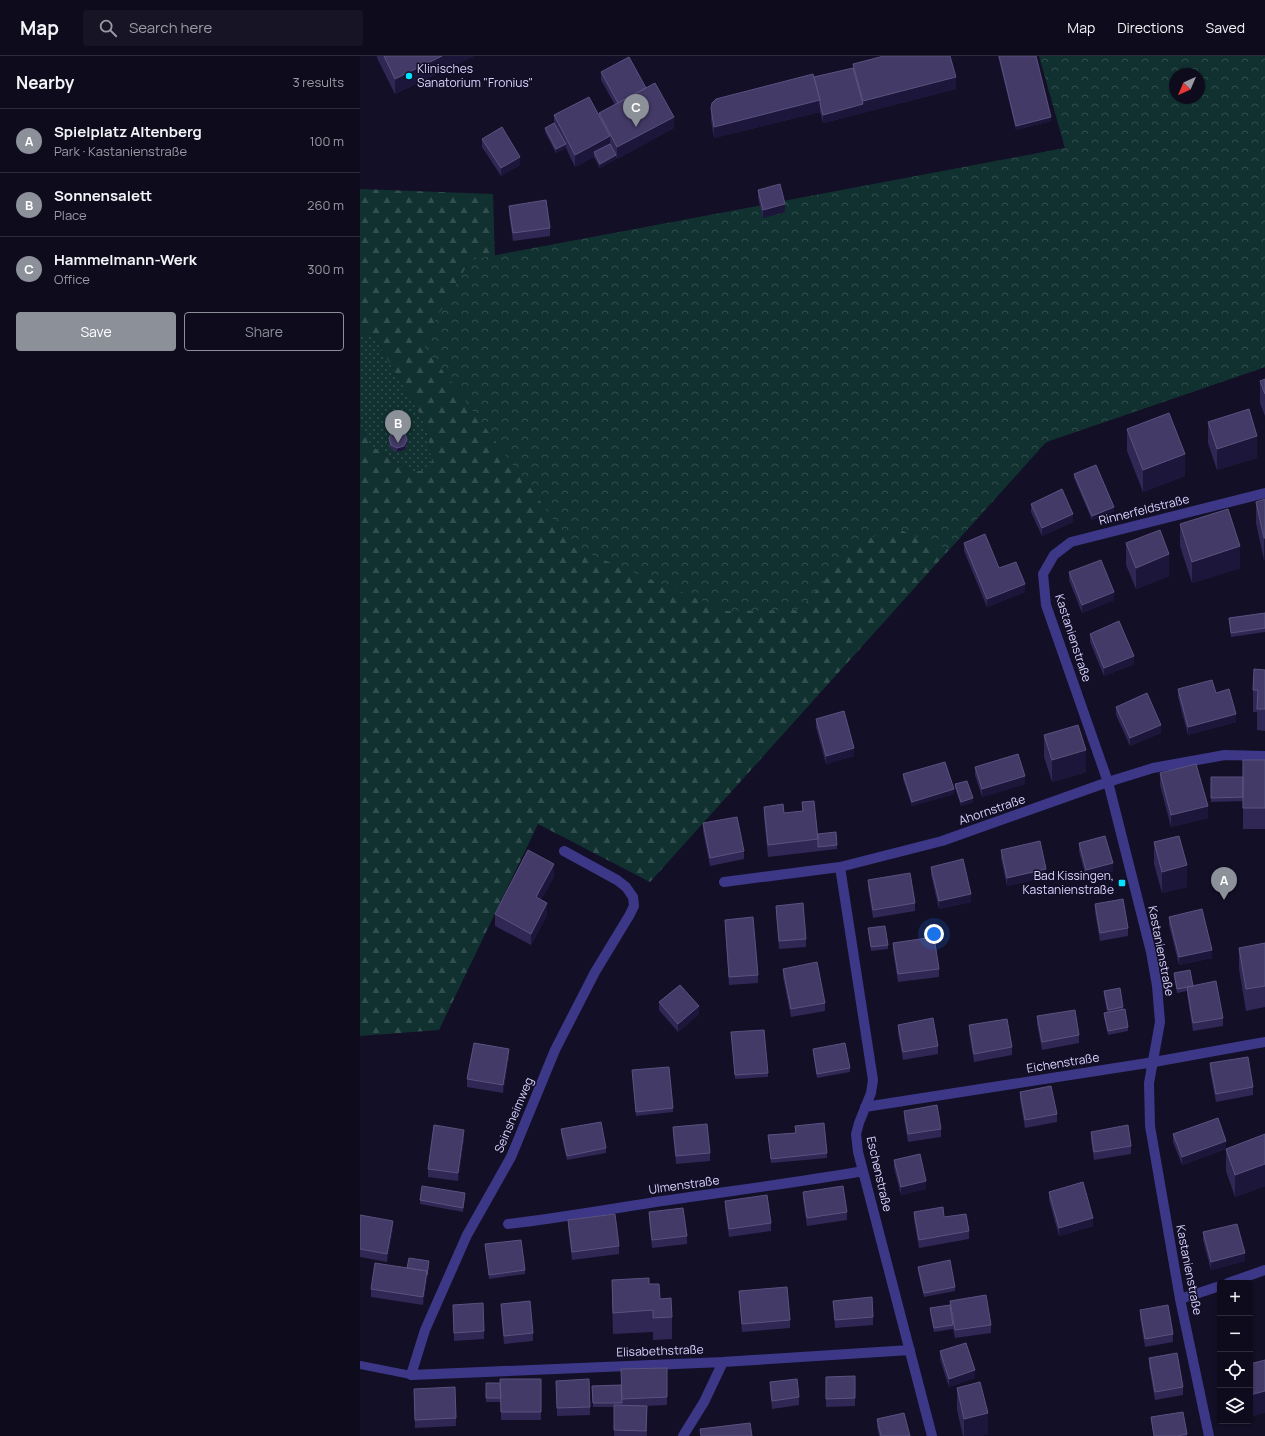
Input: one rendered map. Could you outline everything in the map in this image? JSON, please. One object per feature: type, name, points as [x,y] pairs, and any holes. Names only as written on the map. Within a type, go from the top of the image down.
[{"type":"street","name":"Rinnerfeldstraße","points":[[1043,574],[1054,555],[1070,542],[1265,493]]},
{"type":"street","name":"Kastanienstraße","points":[[1043,574],[1046,604],[1108,782],[1151,952],[1157,986],[1160,1022],[1149,1083],[1150,1126],[1180,1299],[1209,1436]]},
{"type":"street","name":"Ahornstraße","points":[[724,882],[840,867],[942,841],[1108,782],[1153,768],[1225,756],[1265,756]]},
{"type":"street","name":"Seinsheimweg","points":[[411,1375],[425,1330],[467,1235],[511,1157],[555,1050],[595,972],[634,906],[633,897],[622,884],[564,851]]},
{"type":"street","name":"Eschenstraße","points":[[840,867],[873,1080],[871,1093],[856,1134],[863,1171],[932,1436]]},
{"type":"street","name":"Eichenstraße","points":[[865,1107],[1154,1062],[1265,1042]]},
{"type":"street","name":"Ulmenstraße","points":[[508,1224],[567,1217],[796,1183],[863,1171]]},
{"type":"street","points":[[1237,1280],[1265,1270]]},
{"type":"street","points":[[1180,1299],[1217,1287]]},
{"type":"street","name":"Elisabethstraße","points":[[411,1375],[723,1362],[910,1350]]},
{"type":"street","points":[[683,1436],[704,1402],[723,1362]]},
{"type":"lane","points":[[360,1365],[411,1375]]},
{"type":"green space","points":[[1039,56],[1265,56],[1265,367],[1046,442],[949,550],[898,529],[856,542],[800,610],[727,611],[575,548],[422,343],[470,260],[1065,148]]},
{"type":"green space","points":[[1042,56],[1265,56],[1265,367],[1046,442],[650,882],[538,824],[439,1030],[360,1036],[360,419],[362,430],[370,445],[411,471],[423,471],[432,461],[427,433],[421,416],[373,335],[360,335],[360,189],[493,194],[495,262],[1065,148]]},
{"type":"green space","points":[[360,335],[373,335],[421,416],[427,433],[432,461],[423,471],[411,471],[370,445],[362,430],[360,419]]},
{"type":"building","points":[[384,56],[442,56],[395,79]]},
{"type":"building","points":[[884,56],[950,56],[956,77],[863,101],[853,64]]},
{"type":"building","points":[[999,56],[1036,56],[1051,117],[1016,126]]},
{"type":"building","points":[[629,57],[646,88],[618,103],[601,72]]},
{"type":"building","points":[[853,68],[863,104],[823,115],[814,77]]},
{"type":"building","points":[[813,74],[820,100],[714,127],[711,108],[712,103],[716,99]]},
{"type":"building","points":[[655,83],[674,117],[617,147],[599,113]]},
{"type":"building","points":[[589,97],[610,136],[575,155],[554,115]]},
{"type":"building","points":[[554,123],[566,144],[556,149],[545,128]]},
{"type":"building","points":[[502,127],[520,157],[501,168],[482,139]]},
{"type":"building","points":[[610,144],[616,155],[600,164],[594,152]]},
{"type":"building","points":[[780,184],[785,204],[763,210],[758,190]]},
{"type":"building","points":[[546,200],[550,228],[513,233],[509,206]]},
{"type":"building","points":[[1265,379],[1265,394],[1260,381]]},
{"type":"building","points":[[1249,409],[1257,436],[1217,449],[1208,422]]},
{"type":"building","points":[[1169,413],[1185,454],[1143,470],[1127,429]]},
{"type":"building","points":[[399,430],[405,433],[407,440],[404,446],[397,448],[391,445],[389,438],[392,432]]},
{"type":"building","points":[[1096,465],[1114,507],[1092,516],[1074,474]]},
{"type":"building","points":[[1062,489],[1073,514],[1042,528],[1031,504]]},
{"type":"building","points":[[1265,499],[1265,538],[1264,538],[1256,502]]},
{"type":"building","points":[[1228,509],[1240,546],[1192,562],[1180,524]]},
{"type":"building","points":[[1160,530],[1169,554],[1136,568],[1126,543]]},
{"type":"building","points":[[985,534],[999,568],[1016,562],[1025,584],[987,599],[964,543]]},
{"type":"building","points":[[1101,560],[1114,592],[1082,605],[1069,572]]},
{"type":"building","points":[[1265,613],[1265,628],[1231,633],[1229,618]]},
{"type":"building","points":[[1119,621],[1134,656],[1104,668],[1090,634]]},
{"type":"building","points":[[1254,669],[1265,670],[1265,709],[1257,709],[1258,690],[1253,690]]},
{"type":"building","points":[[1212,680],[1216,693],[1229,689],[1236,714],[1188,727],[1178,689]]},
{"type":"building","points":[[1147,693],[1161,725],[1130,738],[1116,707]]},
{"type":"building","points":[[844,711],[854,748],[826,756],[816,719]]},
{"type":"building","points":[[1078,725],[1086,750],[1052,760],[1044,735]]},
{"type":"building","points":[[1018,754],[1025,776],[982,789],[975,767]]},
{"type":"building","points":[[1243,760],[1265,760],[1265,808],[1243,808]]},
{"type":"building","points":[[945,762],[954,789],[912,802],[903,774]]},
{"type":"building","points":[[1196,764],[1208,806],[1171,815],[1160,773]]},
{"type":"building","points":[[1211,777],[1243,777],[1243,797],[1211,798]]},
{"type":"building","points":[[967,781],[973,798],[961,802],[955,784]]},
{"type":"building","points":[[814,801],[818,839],[768,845],[764,807],[783,804],[784,813],[803,811],[802,802]]},
{"type":"building","points":[[737,817],[744,851],[710,858],[703,823]]},
{"type":"building","points":[[836,832],[837,845],[818,847],[818,834]]},
{"type":"building","points":[[1105,836],[1113,863],[1086,870],[1079,843]]},
{"type":"building","points":[[1179,836],[1187,865],[1162,872],[1154,842]]},
{"type":"building","points":[[1040,841],[1046,869],[1007,878],[1001,850]]},
{"type":"building","points":[[528,850],[554,864],[536,897],[547,903],[531,934],[495,914]]},
{"type":"building","points":[[963,859],[971,894],[939,901],[931,867]]},
{"type":"building","points":[[910,873],[915,903],[873,910],[868,880]]},
{"type":"building","points":[[1123,899],[1128,928],[1100,933],[1095,904]]},
{"type":"building","points":[[803,903],[806,939],[779,941],[776,906]]},
{"type":"building","points":[[1202,909],[1212,950],[1179,957],[1169,917]]},
{"type":"building","points":[[753,917],[758,975],[729,977],[725,920]]},
{"type":"building","points":[[885,926],[888,945],[871,947],[868,928]]},
{"type":"building","points":[[934,937],[939,969],[898,974],[893,943]]},
{"type":"building","points":[[1265,943],[1265,986],[1246,989],[1239,948]]},
{"type":"building","points":[[817,962],[825,1003],[791,1009],[783,969]]},
{"type":"building","points":[[1190,970],[1193,986],[1177,989],[1174,973]]},
{"type":"building","points":[[1216,981],[1223,1018],[1193,1023],[1187,987]]},
{"type":"building","points":[[680,985],[699,1006],[678,1024],[659,1002]]},
{"type":"building","points":[[1120,988],[1123,1007],[1108,1010],[1104,991]]},
{"type":"building","points":[[1125,1009],[1128,1027],[1108,1031],[1104,1013]]},
{"type":"building","points":[[1075,1010],[1079,1035],[1042,1042],[1037,1016]]},
{"type":"building","points":[[933,1018],[938,1046],[903,1052],[898,1025]]},
{"type":"building","points":[[1007,1019],[1012,1047],[974,1054],[969,1025]]},
{"type":"building","points":[[764,1030],[768,1073],[735,1075],[731,1032]]},
{"type":"building","points":[[474,1043],[509,1049],[503,1085],[467,1079]]},
{"type":"building","points":[[845,1043],[850,1068],[817,1074],[813,1049]]},
{"type":"building","points":[[1248,1057],[1253,1087],[1216,1094],[1210,1063]]},
{"type":"building","points":[[669,1067],[673,1108],[636,1112],[632,1070]]},
{"type":"building","points":[[1051,1086],[1057,1114],[1025,1120],[1020,1092]]},
{"type":"building","points":[[937,1105],[941,1129],[908,1134],[904,1111]]},
{"type":"building","points":[[1218,1118],[1226,1141],[1182,1157],[1173,1134]]},
{"type":"building","points":[[601,1122],[606,1148],[567,1156],[561,1129]]},
{"type":"building","points":[[824,1123],[827,1153],[771,1159],[768,1135],[796,1133],[795,1126]]},
{"type":"building","points":[[707,1124],[710,1153],[676,1156],[673,1127]]},
{"type":"building","points":[[434,1125],[464,1130],[458,1173],[428,1169]]},
{"type":"building","points":[[1128,1125],[1131,1146],[1094,1152],[1091,1132]]},
{"type":"building","points":[[1265,1134],[1265,1164],[1235,1175],[1226,1149]]},
{"type":"building","points":[[920,1154],[926,1181],[901,1187],[894,1160]]},
{"type":"building","points":[[1083,1182],[1093,1218],[1059,1228],[1049,1192]]},
{"type":"building","points":[[422,1186],[465,1193],[463,1208],[420,1200]]},
{"type":"building","points":[[843,1186],[847,1212],[807,1218],[803,1192]]},
{"type":"building","points":[[767,1195],[771,1223],[729,1229],[725,1201]]},
{"type":"building","points":[[943,1207],[944,1217],[966,1214],[969,1231],[919,1240],[914,1212]]},
{"type":"building","points":[[683,1208],[687,1236],[652,1240],[649,1212]]},
{"type":"building","points":[[615,1214],[619,1246],[572,1252],[568,1220]]},
{"type":"building","points":[[360,1215],[393,1221],[387,1254],[360,1249]]},
{"type":"building","points":[[1237,1224],[1245,1253],[1211,1262],[1203,1232]]},
{"type":"building","points":[[521,1240],[525,1270],[489,1275],[485,1244]]},
{"type":"building","points":[[409,1258],[429,1261],[427,1275],[427,1271],[407,1268]]},
{"type":"building","points":[[950,1260],[955,1287],[924,1293],[918,1267]]},
{"type":"building","points":[[375,1263],[427,1271],[423,1297],[371,1289]]},
{"type":"building","points":[[649,1278],[649,1284],[659,1284],[660,1299],[671,1298],[672,1317],[653,1318],[653,1310],[613,1313],[612,1280]]},
{"type":"building","points":[[787,1287],[790,1320],[742,1324],[739,1291]]},
{"type":"building","points":[[986,1295],[991,1325],[955,1330],[950,1301]]},
{"type":"building","points":[[872,1297],[873,1317],[835,1320],[833,1301]]},
{"type":"building","points":[[530,1301],[533,1333],[504,1336],[501,1304]]},
{"type":"building","points":[[483,1303],[484,1331],[454,1333],[453,1305]]},
{"type":"building","points":[[950,1305],[953,1325],[934,1328],[930,1308]]},
{"type":"building","points":[[1168,1305],[1173,1334],[1145,1339],[1140,1310]]},
{"type":"building","points":[[966,1343],[975,1370],[949,1379],[940,1351]]},
{"type":"building","points":[[1177,1353],[1183,1387],[1155,1392],[1149,1358]]},
{"type":"building","points":[[1265,1360],[1265,1391],[1253,1394],[1253,1388],[1253,1363]]},
{"type":"building","points":[[667,1368],[667,1397],[622,1399],[621,1369]]},
{"type":"building","points":[[855,1376],[855,1398],[826,1399],[826,1377]]},
{"type":"building","points":[[500,1379],[541,1379],[541,1412],[501,1412]]},
{"type":"building","points":[[589,1379],[590,1407],[557,1408],[556,1381]]},
{"type":"building","points":[[797,1379],[799,1397],[772,1401],[770,1382]]},
{"type":"building","points":[[980,1382],[988,1413],[964,1419],[957,1388]]},
{"type":"building","points":[[486,1383],[500,1383],[501,1398],[486,1398]]},
{"type":"building","points":[[621,1385],[622,1403],[593,1403],[592,1386]]},
{"type":"building","points":[[455,1387],[456,1418],[415,1420],[414,1389]]},
{"type":"building","points":[[614,1405],[647,1406],[646,1431],[614,1430]]},
{"type":"building","points":[[1183,1412],[1187,1434],[1177,1436],[1154,1436],[1151,1417]]},
{"type":"building","points":[[904,1413],[910,1436],[881,1436],[877,1419]]},
{"type":"building","points":[[750,1423],[752,1436],[701,1436],[700,1429]]},
{"type":"place","name":"Klinisches Sanatorium \"Fronius\"","points":[[409,76]]},
{"type":"place","name":"Hammelmann-Werk","points":[[636,127]]},
{"type":"place","name":"Sonnensalett","points":[[398,443]]},
{"type":"place","name":"Bad Kissingen, Kastanienstraße","points":[[1122,883]]},
{"type":"place","name":"Spielplatz Altenberg","points":[[1224,900]]}]
